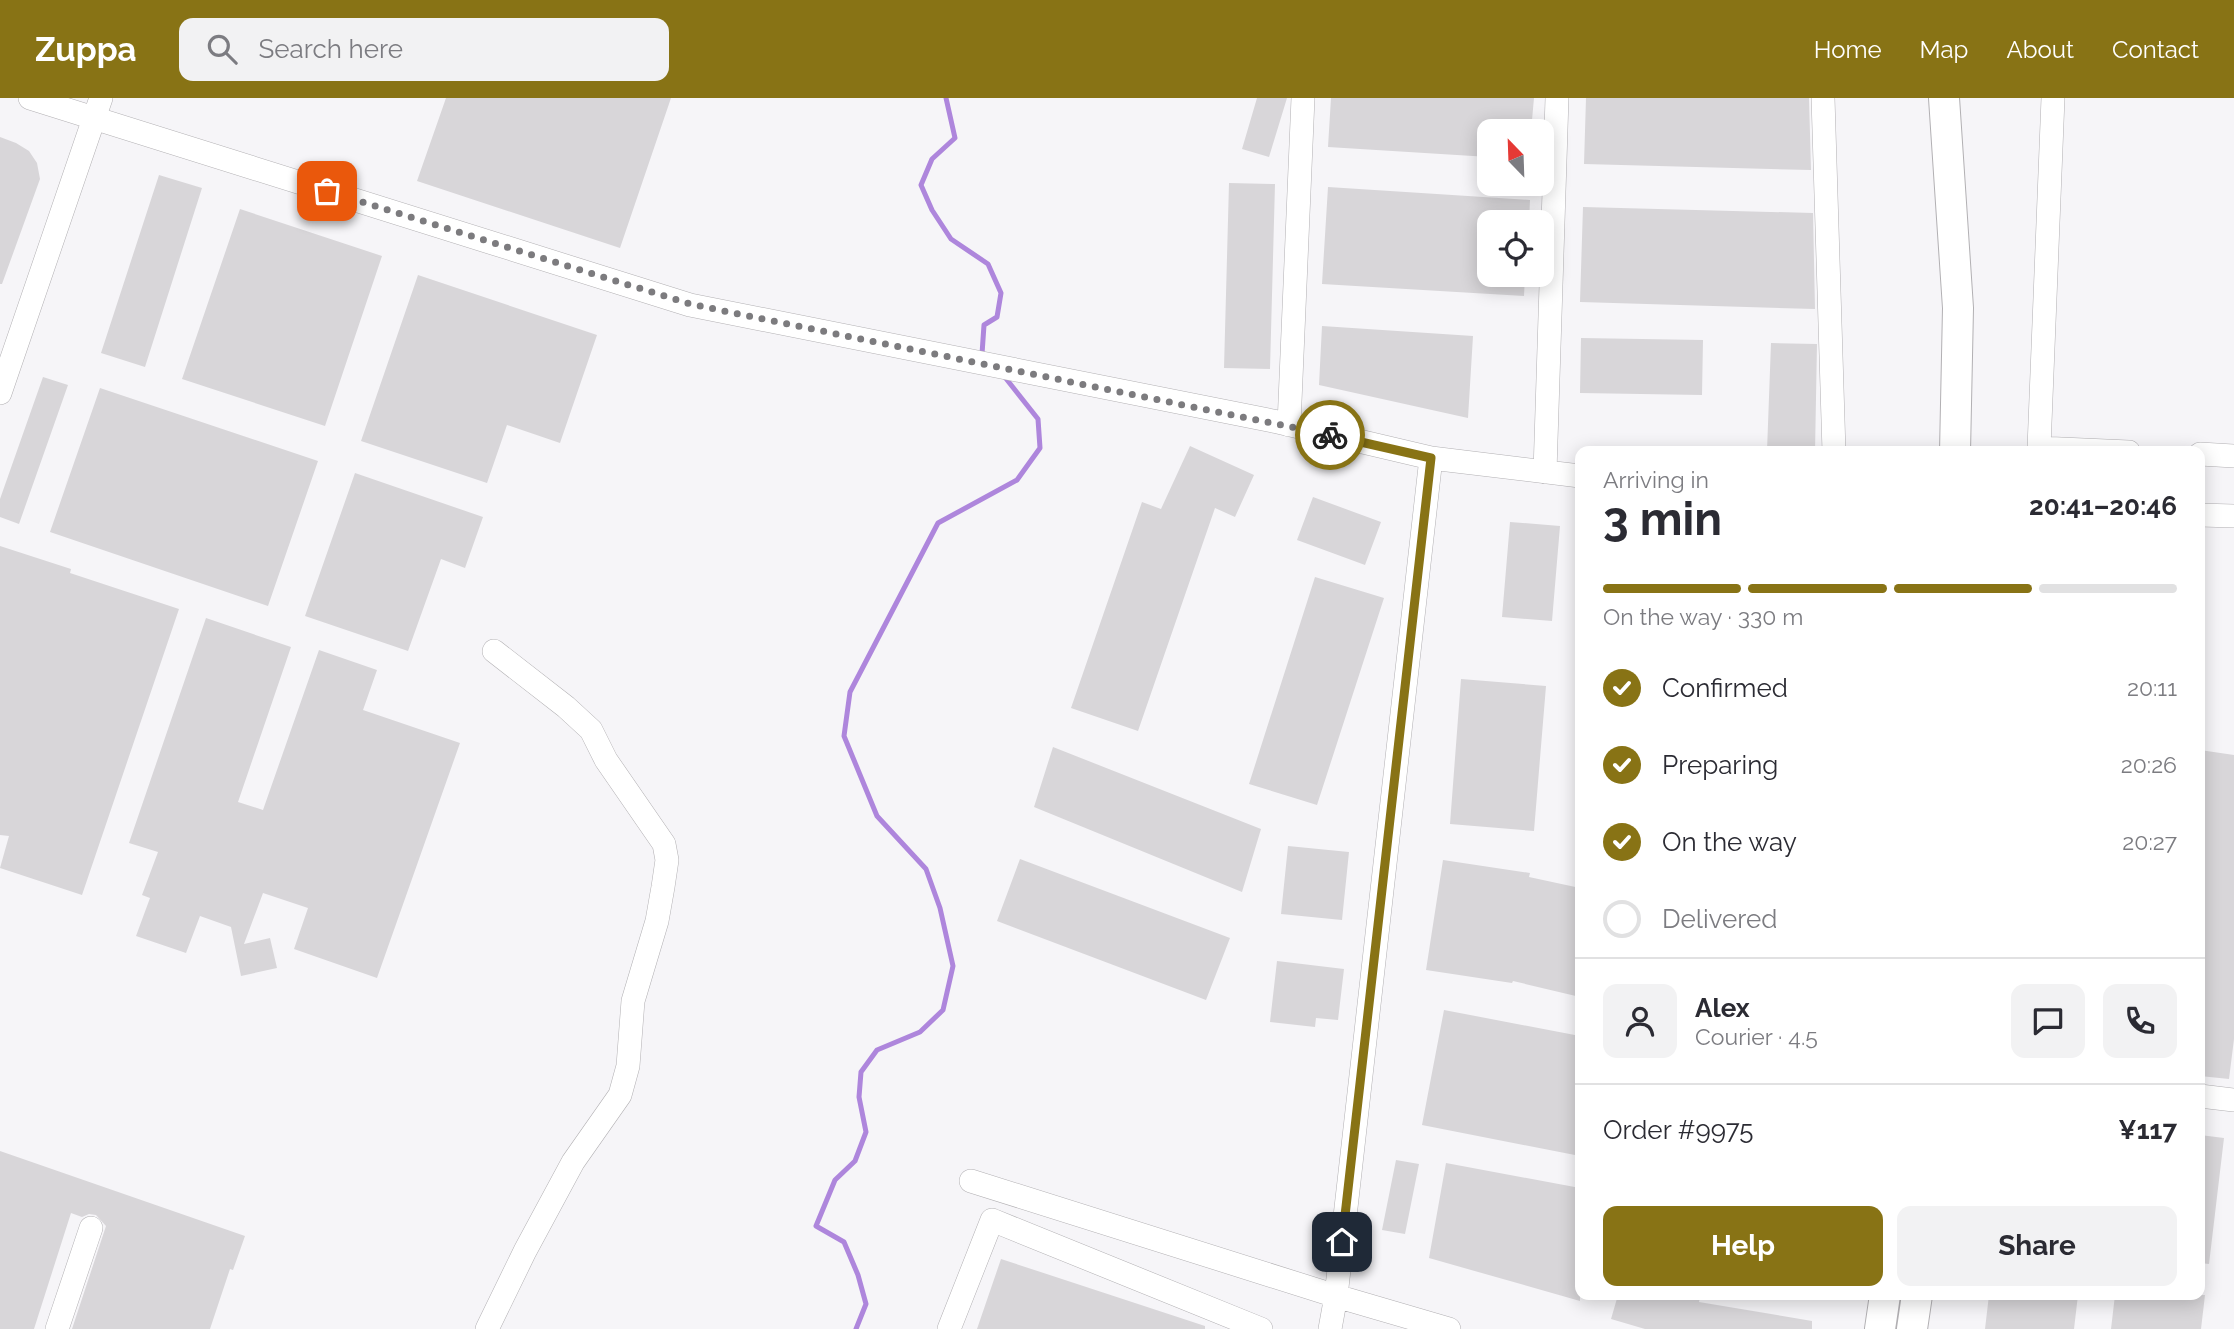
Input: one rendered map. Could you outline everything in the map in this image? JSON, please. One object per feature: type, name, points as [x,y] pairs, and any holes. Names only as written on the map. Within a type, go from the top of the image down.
[{"type":"main road","points":[[1944,98],[1958,308],[1955,446]]},
{"type":"main road","points":[[1957,98],[1971,307],[1970,446]]},
{"type":"main road","points":[[1880,1329],[1884,1300]]},
{"type":"main road","points":[[1912,1329],[1916,1300]]},
{"type":"street","points":[[30,98],[97,108],[690,304],[1289,425],[1431,458],[1575,475]]},
{"type":"street","points":[[1289,425],[1303,98]]},
{"type":"street","points":[[1545,472],[1557,98]]},
{"type":"street","points":[[1824,98],[1834,446]]},
{"type":"street","points":[[2039,446],[2053,98]]},
{"type":"street","points":[[0,393],[97,108]]},
{"type":"street","points":[[2205,454],[2234,456]]},
{"type":"street","points":[[1330,1329],[1336,1296],[1431,458]]},
{"type":"street","points":[[2205,515],[2234,516]]},
{"type":"street","points":[[487,1329],[573,1163],[620,1095],[628,1066],[633,1001],[657,921],[667,860],[664,844],[606,760],[591,730],[566,706],[494,651]]},
{"type":"street","points":[[2205,1097],[2234,1100]]},
{"type":"street","points":[[971,1181],[1449,1329]]},
{"type":"street","points":[[948,1329],[992,1220],[1261,1329]]},
{"type":"street","points":[[57,1329],[91,1228]]},
{"type":"building","points":[[446,98],[671,98],[620,248],[417,181]]},
{"type":"building","points":[[1257,98],[1287,98],[1269,157],[1242,149]]},
{"type":"building","points":[[1331,98],[1534,98],[1532,119],[1477,119],[1477,156],[1328,147]]},
{"type":"building","points":[[1586,98],[1809,98],[1811,170],[1584,164]]},
{"type":"building","points":[[0,137],[29,151],[37,163],[40,179],[2,284],[0,284]]},
{"type":"building","points":[[159,175],[202,188],[145,367],[101,353]]},
{"type":"building","points":[[1229,183],[1275,184],[1270,369],[1224,368]]},
{"type":"building","points":[[1328,187],[1530,200],[1530,210],[1477,210],[1477,287],[1524,287],[1524,296],[1322,284]]},
{"type":"building","points":[[1583,207],[1813,213],[1815,309],[1580,302]]},
{"type":"building","points":[[240,209],[382,256],[325,426],[182,379]]},
{"type":"building","points":[[418,275],[597,335],[560,443],[507,425],[487,483],[361,441]]},
{"type":"building","points":[[1322,326],[1473,336],[1468,418],[1319,385]]},
{"type":"building","points":[[1581,338],[1703,340],[1702,395],[1580,393]]},
{"type":"building","points":[[1771,343],[1817,344],[1815,446],[1767,446]]},
{"type":"building","points":[[43,377],[68,385],[19,524],[0,517],[0,499]]},
{"type":"building","points":[[100,388],[318,461],[268,606],[50,532]]},
{"type":"building","points":[[1190,446],[1254,475],[1235,517],[1215,508],[1138,731],[1071,708],[1142,502],[1161,509]]},
{"type":"building","points":[[355,473],[483,517],[465,568],[441,559],[408,651],[305,616]]},
{"type":"building","points":[[1313,497],[1381,522],[1365,565],[1297,540]]},
{"type":"building","points":[[1510,522],[1560,526],[1552,621],[1502,617]]},
{"type":"building","points":[[0,546],[71,569],[70,573],[179,609],[82,895],[0,868],[9,836],[0,835]]},
{"type":"building","points":[[1315,577],[1384,598],[1317,805],[1249,784]]},
{"type":"building","points":[[206,618],[291,647],[238,802],[263,810],[319,650],[377,670],[363,710],[460,743],[377,978],[294,949],[308,908],[263,893],[244,944],[270,938],[277,968],[241,976],[231,927],[200,916],[186,953],[136,936],[150,898],[142,895],[158,852],[129,843]]},
{"type":"building","points":[[1461,679],[1546,686],[1534,831],[1450,824]]},
{"type":"building","points":[[1053,747],[1261,829],[1242,892],[1034,807]]},
{"type":"building","points":[[2205,751],[2234,755],[2234,1039],[2229,1079],[2205,1077]]},
{"type":"building","points":[[1288,846],[1349,852],[1342,920],[1281,914]]},
{"type":"building","points":[[1020,859],[1230,938],[1206,1000],[997,921]]},
{"type":"building","points":[[1443,860],[1530,873],[1529,877],[1575,887],[1575,996],[1513,981],[1512,983],[1426,970]]},
{"type":"building","points":[[1277,961],[1344,969],[1338,1020],[1316,1018],[1315,1027],[1270,1022]]},
{"type":"building","points":[[1444,1010],[1575,1035],[1575,1155],[1422,1125]]},
{"type":"building","points":[[2205,1136],[2224,1138],[2209,1264],[2205,1264]]},
{"type":"building","points":[[0,1151],[245,1236],[233,1270],[230,1269],[210,1329],[72,1329],[106,1226],[96,1215],[82,1217],[71,1213],[34,1329],[0,1329]]},
{"type":"building","points":[[1396,1160],[1419,1164],[1405,1234],[1382,1230]]},
{"type":"building","points":[[1446,1163],[1575,1187],[1575,1300],[1429,1258]]},
{"type":"building","points":[[1001,1259],[1205,1326],[1205,1329],[977,1329]]},
{"type":"building","points":[[1617,1300],[1699,1300],[1812,1321],[1812,1329],[1645,1329],[1611,1319]]},
{"type":"building","points":[[1988,1300],[2077,1300],[2074,1329],[1985,1329]]},
{"type":"building","points":[[2114,1300],[2204,1300],[2201,1329],[2111,1329]]},
{"type":"waterway","points":[[946,98],[955,138],[932,159],[921,185],[932,210],[951,239],[988,264],[1001,293],[997,317],[984,325],[982,354],[985,357]]},
{"type":"waterway","points":[[856,1329],[866,1304],[858,1275],[844,1242],[816,1226],[835,1180],[855,1161],[866,1132],[859,1097],[861,1072],[877,1050],[920,1032],[943,1010],[953,966],[940,908],[926,869],[877,816],[844,736],[850,692],[938,523],[1017,480],[1040,448],[1038,419],[1004,376]]},
{"type":"way so far","points":[[327,191],[690,304],[1278,422],[1330,435]]},
{"type":"route","points":[[1330,435],[1431,458],[1342,1242]]}]
